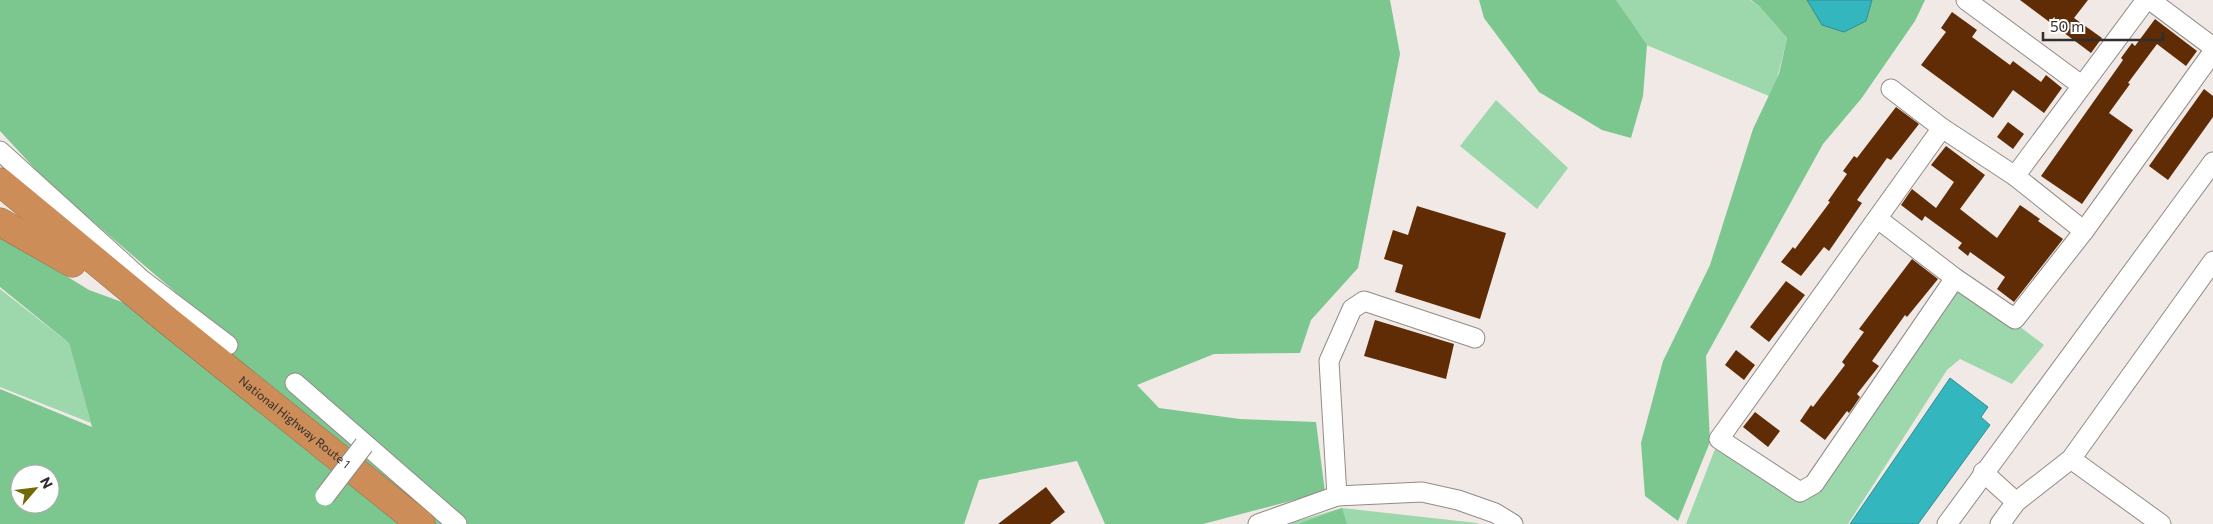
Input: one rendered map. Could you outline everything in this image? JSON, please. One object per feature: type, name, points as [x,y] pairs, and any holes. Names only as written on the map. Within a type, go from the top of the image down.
[{"type":"highway","points":[[0,171],[72,253]]},
{"type":"highway","name":"National Highway Route 1","points":[[0,182],[72,253]]},
{"type":"highway","name":"National Highway Route 1","points":[[0,206],[72,253],[168,320],[421,524]]},
{"type":"highway","points":[[0,222],[72,253]]},
{"type":"street","points":[[1966,0],[2081,86]]},
{"type":"street","points":[[2015,176],[2146,0]]},
{"type":"street","points":[[2150,0],[2213,47]]},
{"type":"street","points":[[1878,219],[1955,278],[2015,320],[2084,231],[2213,52]]},
{"type":"street","points":[[1891,88],[1942,128],[2015,176],[2084,231]]},
{"type":"street","points":[[1942,128],[1719,440],[1800,492],[1814,484],[1955,278]]},
{"type":"street","points":[[0,151],[141,279],[228,345]]},
{"type":"street","points":[[1947,524],[2213,162]]},
{"type":"street","points":[[2000,524],[2016,502],[2070,459],[2213,261]]},
{"type":"street","points":[[1336,496],[1329,361],[1352,309],[1364,301],[1475,338]]},
{"type":"street","points":[[295,383],[457,524]]},
{"type":"street","points":[[325,496],[364,444]]},
{"type":"street","points":[[2070,459],[2161,524]]},
{"type":"street","points":[[1984,472],[2016,502]]},
{"type":"street","points":[[1258,524],[1336,496],[1422,492],[1458,500],[1495,513],[1513,524]]},
{"type":"green space","points":[[0,0],[1390,0],[1400,54],[1358,268],[1311,320],[1300,353],[1214,354],[1137,385],[1159,408],[1240,419],[1316,422],[1325,492],[1203,524],[1105,524],[1077,461],[979,480],[964,524],[0,524],[0,389],[92,427],[69,343],[0,287],[0,235],[89,290],[235,343],[49,184],[0,131]]},
{"type":"green space","points":[[1479,0],[1616,0],[1647,45],[1643,96],[1631,138],[1602,130],[1539,92],[1484,18]]},
{"type":"green space","points":[[1616,0],[1750,0],[1759,6],[1787,38],[1777,79],[1769,96],[1644,44]]},
{"type":"green space","points":[[1751,0],[1925,0],[1915,21],[1861,99],[1823,144],[1706,356],[1710,442],[1678,521],[1645,496],[1641,443],[1663,361],[1710,265],[1753,129],[1779,74],[1787,38],[1759,6]]},
{"type":"green space","points":[[1496,100],[1568,168],[1537,209],[1460,146]]},
{"type":"green space","points":[[1960,281],[2044,345],[2012,384],[1960,359],[1947,370],[1848,524],[1686,524],[1715,449],[1813,496]]},
{"type":"green space","points":[[0,289],[69,343],[91,423],[0,387]]},
{"type":"green space","points":[[1342,508],[1477,523],[1479,524],[1287,524]]},
{"type":"green space","points":[[1342,508],[1347,524],[1298,524]]},
{"type":"water","points":[[1807,0],[1872,0],[1866,21],[1844,32],[1822,25]]},
{"type":"water","points":[[1950,378],[1988,407],[1981,417],[1990,425],[1918,524],[1850,524]]},
{"type":"building","points":[[2020,0],[2088,0],[2074,18],[2102,38],[2091,53]]},
{"type":"building","points":[[1952,12],[1977,30],[1972,37],[2010,65],[2013,61],[2041,82],[2046,75],[2062,88],[2044,113],[2013,90],[1993,118],[1921,65],[1946,32],[1941,28]]},
{"type":"building","points":[[2155,19],[2197,51],[2186,66],[2157,44],[2128,83],[2130,84],[2109,113],[2133,130],[2082,204],[2041,176],[2123,60],[2121,58],[2132,43],[2135,46]]},
{"type":"building","points":[[2204,89],[2213,96],[2213,117],[2168,180],[2149,166]]},
{"type":"building","points":[[1896,107],[1919,124],[1891,160],[1887,158],[1857,200],[1862,203],[1829,251],[1824,247],[1801,276],[1781,262],[1793,247],[1795,249],[1830,202],[1828,201],[1847,174],[1843,171],[1854,156],[1857,158]]},
{"type":"building","points":[[2008,122],[2024,134],[2013,149],[1997,137]]},
{"type":"building","points":[[1946,146],[1985,175],[1960,209],[1997,238],[2020,205],[2063,239],[2014,302],[1997,289],[2005,277],[1970,252],[1968,256],[1958,248],[1962,243],[1925,216],[1922,221],[1901,205],[1912,189],[1936,208],[1954,182],[1931,165]]},
{"type":"building","points":[[1417,206],[1506,233],[1480,319],[1395,292],[1403,265],[1384,259],[1393,230],[1408,235]]},
{"type":"building","points":[[1912,259],[1938,279],[1907,317],[1905,315],[1872,361],[1879,366],[1857,394],[1860,397],[1849,413],[1847,411],[1825,440],[1800,421],[1845,365],[1842,362],[1864,332],[1859,329]]},
{"type":"building","points":[[1786,281],[1805,295],[1769,342],[1750,327]]},
{"type":"building","points":[[1375,320],[1454,344],[1446,379],[1364,356]]},
{"type":"building","points":[[1736,350],[1755,365],[1744,380],[1725,365]]},
{"type":"building","points":[[1755,412],[1780,431],[1768,447],[1743,427]]},
{"type":"building","points":[[1046,487],[1065,512],[1050,524],[998,524]]}]
